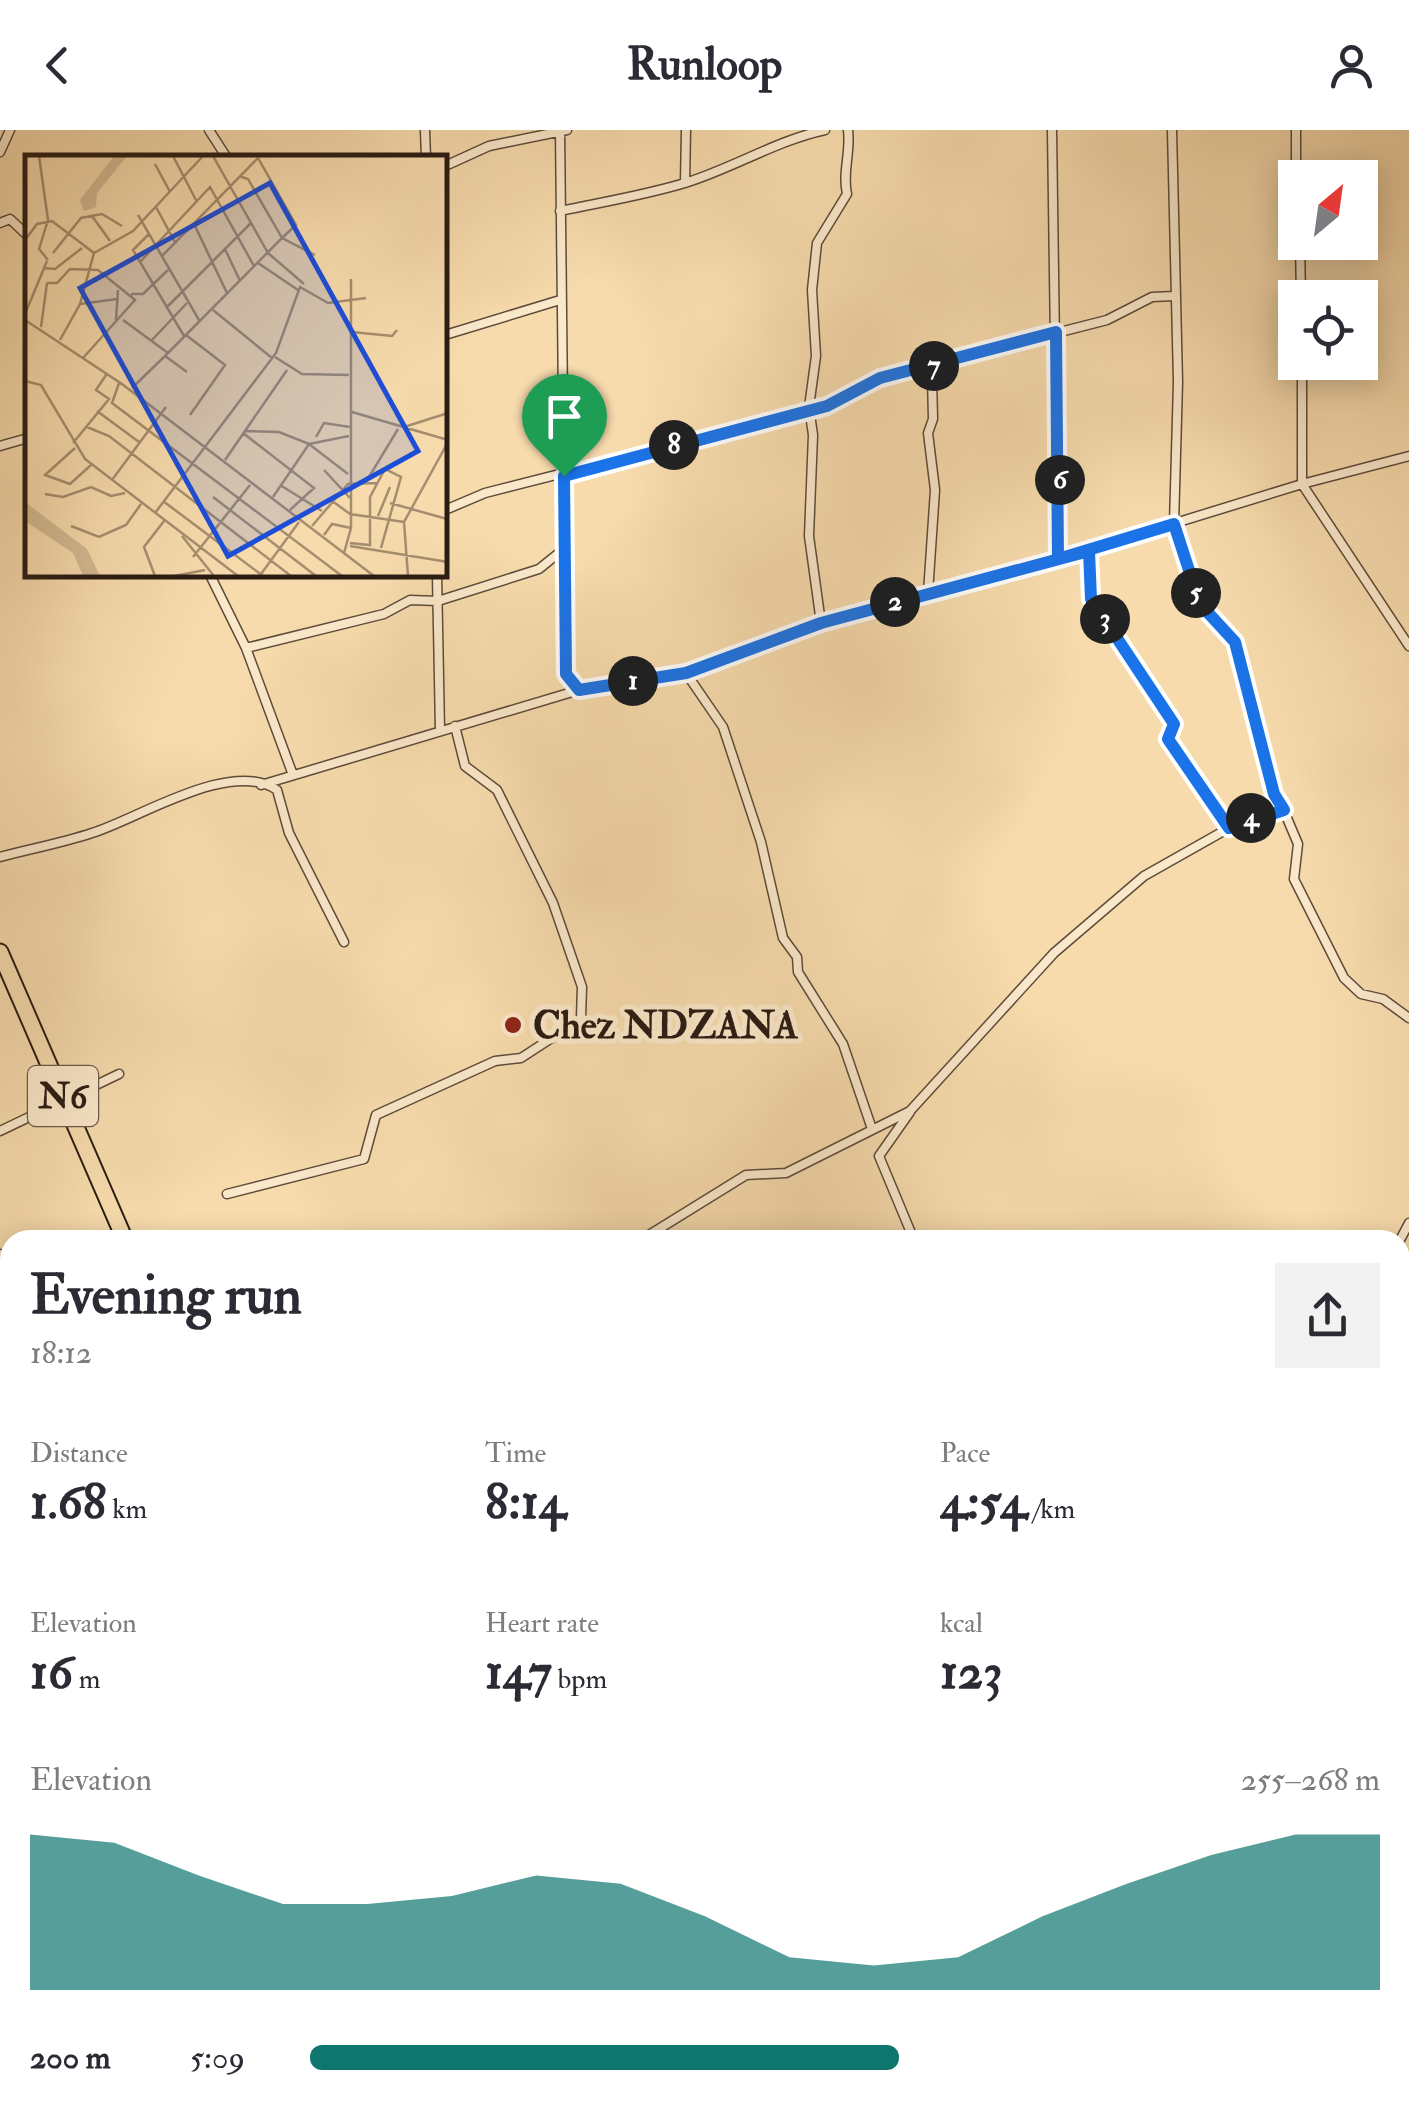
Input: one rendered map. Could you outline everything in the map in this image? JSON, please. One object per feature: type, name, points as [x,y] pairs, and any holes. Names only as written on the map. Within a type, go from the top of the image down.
[{"type":"highway","name":"N6","points":[[0,952],[121,1230]]},
{"type":"street","points":[[0,152],[10,130]]},
{"type":"street","points":[[209,130],[225,155]]},
{"type":"street","points":[[425,130],[426,155]]},
{"type":"street","points":[[685,183],[686,130]]},
{"type":"street","points":[[560,211],[685,183],[760,156],[801,135],[825,130]]},
{"type":"street","points":[[821,623],[809,536],[814,435],[810,407],[816,356],[812,290],[817,244],[848,194],[843,176],[850,151],[848,130]]},
{"type":"street","points":[[1052,130],[1058,559]]},
{"type":"street","points":[[1172,130],[1174,524],[1200,604],[1235,642],[1274,794],[1298,844],[1294,879],[1344,978],[1360,994],[1382,1000],[1409,1018]]},
{"type":"street","points":[[1296,130],[1296,160]]},
{"type":"street","points":[[448,165],[488,146],[562,131],[560,300],[566,674],[579,690]]},
{"type":"street","points":[[0,222],[10,220],[25,233]]},
{"type":"street","points":[[448,509],[485,494],[846,399],[880,378],[1108,320],[1152,297],[1174,296]]},
{"type":"street","points":[[448,335],[560,300]]},
{"type":"street","points":[[928,593],[936,490],[928,433],[933,420],[932,377],[947,363]]},
{"type":"street","points":[[1302,380],[1302,484],[1409,646]]},
{"type":"street","points":[[0,446],[25,439]]},
{"type":"street","points":[[261,785],[579,690],[686,673],[821,623],[928,593],[961,588],[1302,484],[1409,456]]},
{"type":"street","points":[[246,648],[384,614],[410,600],[438,601],[539,568],[565,548]]},
{"type":"street","points":[[1089,551],[1091,599],[1174,724],[1168,739],[1229,828]]},
{"type":"street","points":[[211,578],[246,648],[293,775]]},
{"type":"street","points":[[437,578],[440,731]]},
{"type":"street","points":[[686,673],[723,727],[761,842],[783,938],[798,958],[798,972],[842,1044],[872,1129]]},
{"type":"street","points":[[228,1194],[364,1158],[376,1114],[495,1061],[521,1058],[581,1018],[582,987],[553,902],[497,790],[465,766],[455,726]]},
{"type":"street","points":[[0,858],[137,818],[178,795],[232,781],[261,785],[277,790],[289,833],[344,942]]},
{"type":"street","points":[[910,1230],[878,1156],[910,1111],[1054,953],[1144,876],[1229,828],[1284,810]]},
{"type":"street","points":[[0,1132],[119,1074]]},
{"type":"street","points":[[657,1230],[746,1175],[786,1173],[910,1111]]},
{"type":"place","name":"Chez NDZANA","points":[[513,1025]]},
{"type":"route","points":[[1056,332],[1058,559],[1174,524],[1200,604],[1235,642],[1274,794],[1284,810],[1254,816],[1229,828],[1168,739],[1174,724],[1091,599],[1089,551],[821,623],[686,673],[579,690],[566,674],[564,476],[810,407],[827,406],[880,378],[1015,346],[1056,332]]}]
